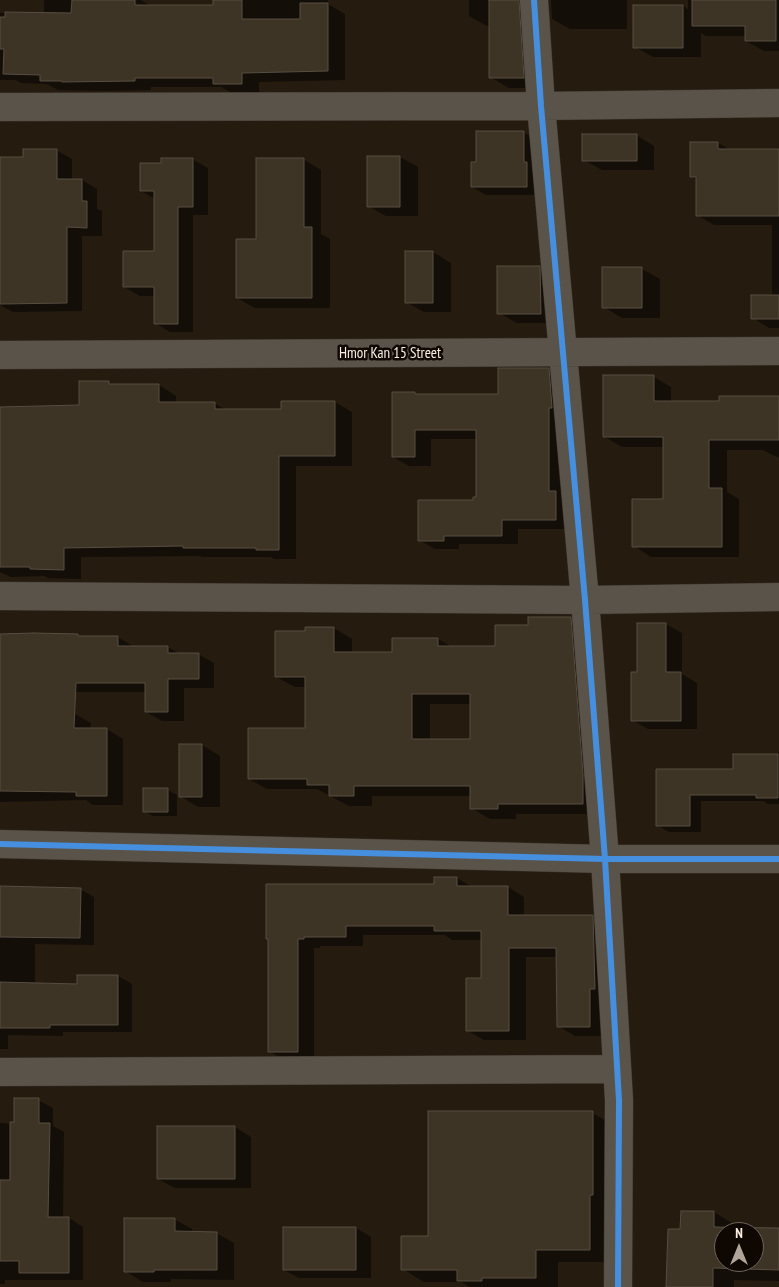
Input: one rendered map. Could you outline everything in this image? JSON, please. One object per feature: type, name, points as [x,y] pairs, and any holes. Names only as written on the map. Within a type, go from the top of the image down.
[{"type":"street","points":[[534,0],[541,106],[585,600],[605,859],[619,1100],[618,1287]]},
{"type":"street","points":[[0,107],[541,106],[779,103]]},
{"type":"street","name":"Hmor Kan 15 Street","points":[[0,355],[779,351]]},
{"type":"street","points":[[0,596],[585,600],[779,597]]},
{"type":"street","points":[[0,844],[605,859],[779,859]]},
{"type":"street","points":[[0,1072],[617,1069]]},
{"type":"building","points":[[72,0],[135,0],[135,5],[213,5],[213,0],[242,0],[242,19],[300,19],[300,3],[328,3],[328,71],[242,73],[242,84],[213,84],[213,78],[135,78],[135,81],[62,82],[40,81],[40,75],[3,74],[4,49],[0,49],[0,17],[5,17],[5,12],[71,13]]},
{"type":"building","points":[[489,0],[519,0],[524,78],[489,78]]},
{"type":"building","points":[[692,0],[776,0],[776,41],[745,41],[745,26],[692,26]]},
{"type":"building","points":[[633,5],[683,5],[683,48],[633,48]]},
{"type":"building","points":[[476,131],[524,131],[524,162],[527,162],[527,187],[471,187],[471,162],[476,162]]},
{"type":"building","points":[[582,134],[637,134],[637,161],[582,161]]},
{"type":"building","points":[[690,142],[718,142],[718,149],[779,149],[779,216],[696,216],[696,177],[690,177]]},
{"type":"building","points":[[23,149],[57,149],[57,179],[82,179],[82,201],[87,201],[87,228],[67,227],[67,303],[0,304],[0,157],[23,157]]},
{"type":"building","points":[[367,156],[400,156],[400,207],[367,207]]},
{"type":"building","points":[[161,158],[193,158],[193,207],[178,207],[178,324],[154,324],[154,287],[123,287],[123,251],[154,251],[154,191],[140,191],[140,163],[161,163]]},
{"type":"building","points":[[256,158],[304,158],[304,227],[312,227],[312,298],[236,298],[236,239],[256,239]]},
{"type":"building","points":[[405,251],[433,251],[433,303],[405,303]]},
{"type":"building","points":[[497,266],[540,266],[541,314],[497,314]]},
{"type":"building","points":[[602,267],[642,267],[642,308],[602,308]]},
{"type":"building","points":[[751,295],[779,295],[779,319],[751,319]]},
{"type":"building","points":[[498,368],[549,368],[552,408],[549,408],[549,491],[556,491],[556,520],[502,520],[502,536],[444,536],[444,541],[418,541],[418,500],[473,500],[473,497],[476,497],[476,430],[415,430],[415,457],[392,457],[392,392],[415,392],[415,394],[498,394]]},
{"type":"building","points":[[603,375],[654,375],[654,401],[719,401],[719,396],[779,396],[779,440],[709,440],[709,488],[722,488],[722,547],[632,547],[632,499],[663,499],[663,437],[603,437]]},
{"type":"building","points":[[79,381],[109,381],[109,384],[159,384],[159,402],[215,402],[215,409],[281,409],[281,401],[335,401],[335,456],[279,456],[279,550],[256,550],[256,548],[183,548],[183,546],[64,548],[64,570],[0,567],[0,407],[79,405]]},
{"type":"building","points":[[528,617],[571,617],[583,774],[583,804],[498,804],[498,809],[470,809],[470,786],[354,786],[354,796],[329,796],[329,785],[307,785],[307,779],[248,779],[248,728],[305,728],[305,677],[275,677],[275,631],[305,631],[305,627],[334,627],[334,652],[392,652],[392,638],[438,638],[438,646],[495,646],[495,625],[528,625]],"holes":[[[412,694],[470,694],[470,739],[412,739]]]},
{"type":"building","points":[[637,623],[666,623],[666,672],[681,672],[681,721],[631,721],[631,672],[637,672]]},
{"type":"building","points":[[34,633],[118,636],[118,646],[168,646],[168,653],[199,653],[199,679],[168,679],[168,712],[145,712],[145,683],[76,683],[74,728],[107,728],[107,796],[76,796],[76,792],[0,791],[0,634]]},
{"type":"building","points":[[179,744],[202,744],[202,797],[179,797]]},
{"type":"building","points":[[733,754],[778,754],[778,798],[756,798],[756,795],[690,795],[690,826],[656,826],[656,769],[733,769]]},
{"type":"building","points":[[143,788],[168,788],[168,812],[143,812]]},
{"type":"building","points":[[434,877],[457,877],[457,886],[508,886],[508,915],[593,915],[595,989],[590,989],[590,1027],[557,1027],[556,948],[509,948],[509,1031],[466,1031],[466,978],[481,978],[481,931],[434,931],[434,926],[346,926],[346,937],[304,937],[304,939],[298,939],[298,1052],[268,1052],[266,884],[434,884]]},
{"type":"building","points":[[0,886],[81,888],[80,938],[0,937]]},
{"type":"building","points":[[77,975],[118,975],[118,1025],[50,1025],[50,1028],[0,1028],[0,982],[77,984]]},
{"type":"building","points":[[14,1098],[39,1098],[39,1123],[50,1123],[48,1217],[69,1217],[69,1273],[19,1273],[19,1261],[0,1261],[0,1180],[10,1180],[10,1122],[14,1122]]},
{"type":"building","points":[[428,1111],[593,1111],[593,1195],[590,1195],[590,1250],[536,1250],[536,1278],[482,1278],[482,1281],[457,1281],[457,1270],[401,1270],[401,1236],[428,1236]]},
{"type":"building","points":[[157,1126],[235,1126],[235,1179],[157,1179]]},
{"type":"building","points":[[681,1211],[714,1211],[713,1287],[666,1287],[668,1229],[680,1229]]},
{"type":"building","points":[[124,1218],[175,1218],[175,1231],[217,1232],[217,1270],[124,1272]]},
{"type":"building","points":[[283,1227],[356,1227],[356,1270],[283,1270]]},
{"type":"building","points":[[764,1228],[779,1228],[779,1270],[764,1270]]},
{"type":"cycle path","points":[[534,0],[541,106],[585,600],[605,859],[619,1100],[618,1287]]},
{"type":"cycle path","points":[[0,844],[605,859],[779,859]]}]
